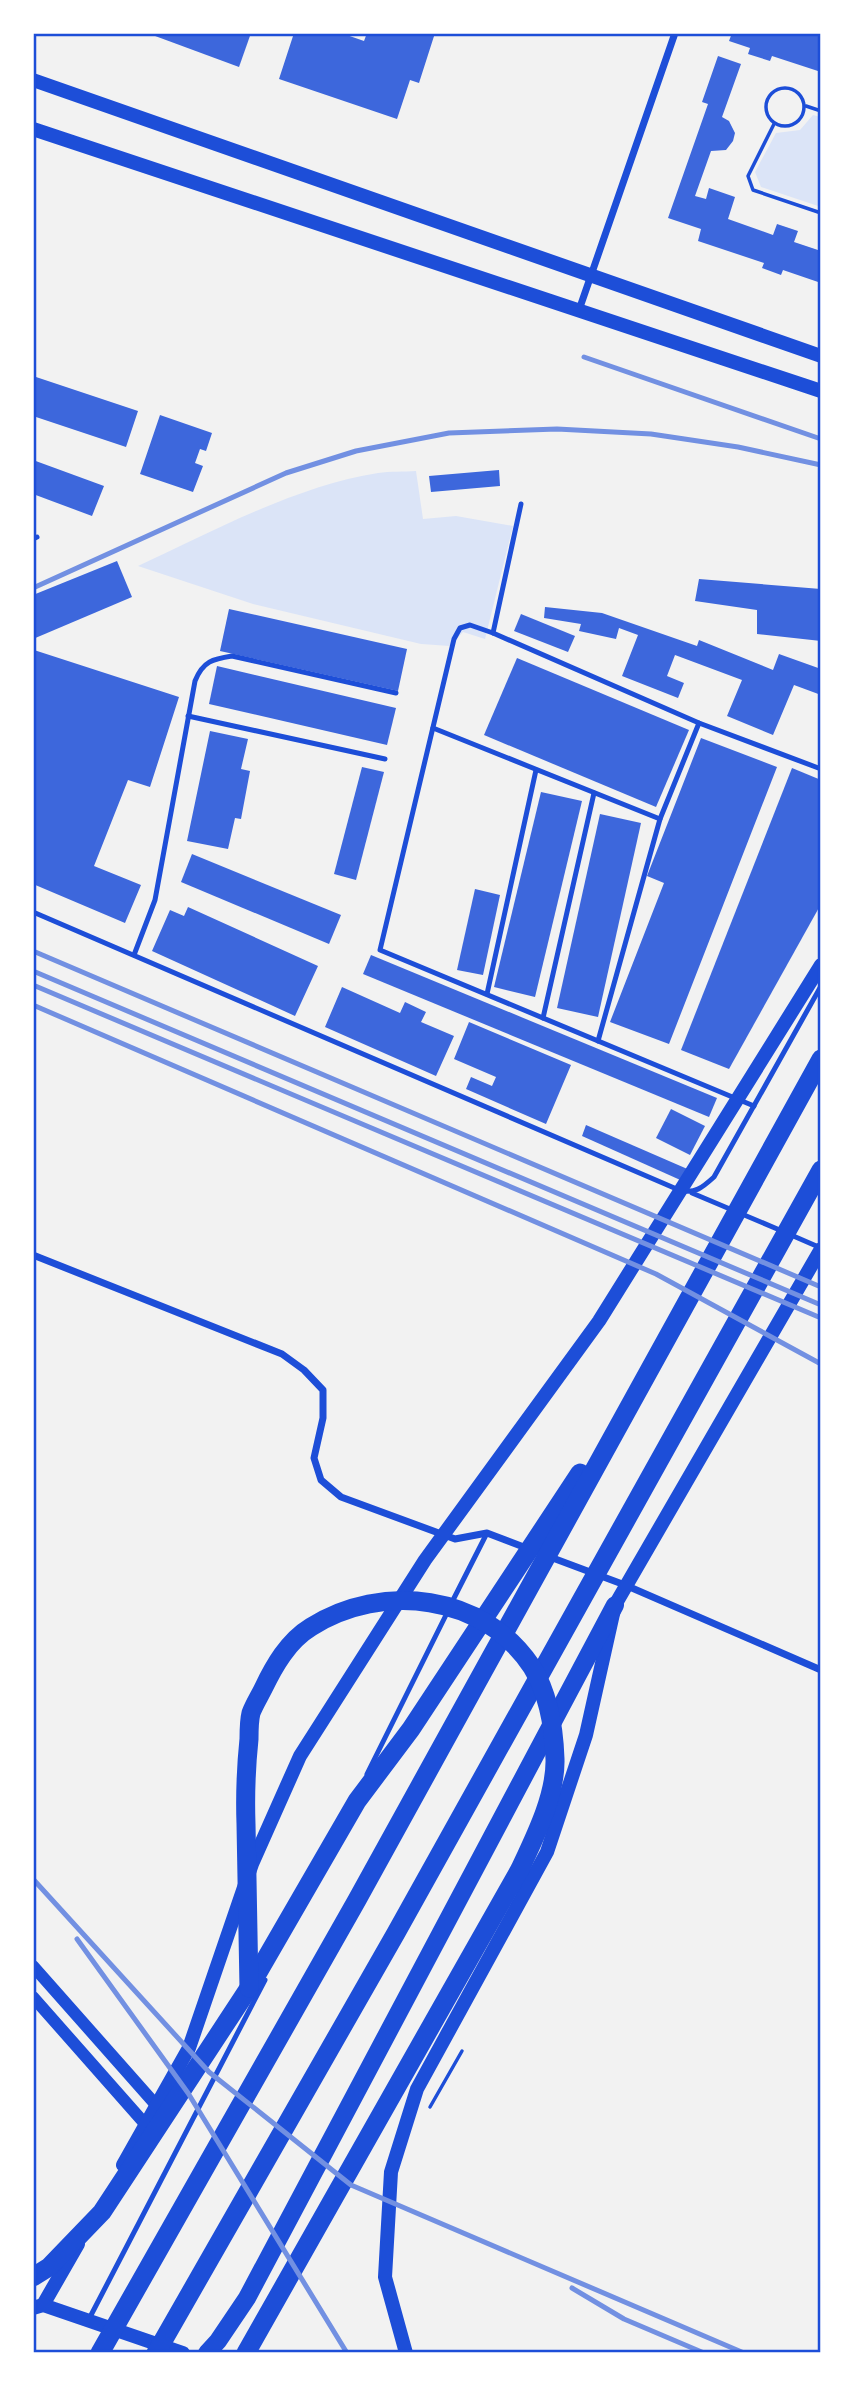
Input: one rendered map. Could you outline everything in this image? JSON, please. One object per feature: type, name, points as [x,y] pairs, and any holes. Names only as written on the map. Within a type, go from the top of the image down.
[{"type":"highway","points":[[100,2353],[350,1912],[821,1059]]},
{"type":"highway","points":[[156,2353],[396,1933],[821,1170]]},
{"type":"highway","points":[[33,2277],[49,2267],[102,2212],[257,1983],[357,1801],[411,1729],[660,1353]]},
{"type":"highway","points":[[246,2353],[520,1869],[536,1836],[548,1799],[555,1761],[548,1706],[541,1684],[519,1651],[489,1624],[442,1603],[413,1599],[371,1604],[341,1612],[310,1628],[287,1647],[251,1713],[245,1776],[257,1983]]},
{"type":"main road","points":[[33,80],[821,356]]},
{"type":"main road","points":[[33,129],[821,391]]},
{"type":"main road","points":[[183,2353],[89,2319],[38,2306],[189,2049],[252,1864],[300,1756],[425,1560],[599,1321],[821,965]]},
{"type":"main road","points":[[207,2353],[219,2341],[247,2298],[615,1605],[820,1247]]},
{"type":"main road","points":[[406,2353],[385,2277],[391,2172],[418,2089],[547,1852],[586,1735],[615,1605]]},
{"type":"street","points":[[579,310],[674,33]]},
{"type":"street","points":[[33,1255],[282,1354],[304,1370],[323,1390],[323,1418],[314,1458],[321,1480],[341,1497],[454,1539],[487,1532],[625,1585],[821,1670]]},
{"type":"street","points":[[33,1966],[156,2105]]},
{"type":"street","points":[[33,1997],[146,2125]]},
{"type":"lane","points":[[492,633],[521,504]]},
{"type":"lane","points":[[754,1106],[380,950],[454,639],[460,628],[470,625],[492,633],[699,723],[821,769]]},
{"type":"lane","points":[[134,955],[155,900],[188,716],[200,669],[214,659],[232,656],[396,693]]},
{"type":"lane","points":[[188,716],[385,759]]},
{"type":"lane","points":[[598,1041],[660,819],[699,723]]},
{"type":"lane","points":[[433,728],[660,819]]},
{"type":"lane","points":[[487,994],[536,769]]},
{"type":"lane","points":[[543,1018],[594,793]]},
{"type":"lane","points":[[33,912],[667,1185],[820,1247]]},
{"type":"lane","points":[[692,1193],[714,1177],[821,986]]},
{"type":"lane","points":[[278,1954],[487,1532]]},
{"type":"lane","points":[[89,2319],[257,1983]]},
{"type":"path","points":[[806,106],[800,120],[783,127],[774,124],[767,116],[765,105],[769,95],[777,89],[788,87],[797,92],[806,106],[821,111]]},
{"type":"path","points":[[774,124],[748,176],[753,190],[821,213]]},
{"type":"shaded area","points":[[813,115],[821,117],[821,207],[761,187],[755,172],[776,133],[800,130]]},
{"type":"shaded area","points":[[416,471],[423,519],[456,516],[513,526],[485,639],[463,632],[450,646],[421,644],[253,604],[138,566],[255,511],[316,488],[378,473]]},
{"type":"building","points":[[147,33],[251,33],[239,67]]},
{"type":"building","points":[[294,33],[341,33],[364,41],[367,33],[435,33],[419,83],[410,80],[397,119],[279,79]]},
{"type":"building","points":[[732,33],[821,34],[821,72],[772,56],[770,61],[748,54],[750,48],[729,41]]},
{"type":"building","points":[[718,56],[741,64],[722,117],[729,121],[735,133],[726,150],[711,151],[695,196],[706,199],[709,188],[735,197],[728,219],[773,235],[777,224],[798,231],[794,242],[821,251],[821,283],[783,270],[781,275],[762,268],[764,263],[698,241],[701,229],[668,218],[708,104],[702,102]]},
{"type":"building","points":[[33,376],[138,411],[126,447],[33,416]]},
{"type":"building","points":[[160,415],[212,433],[206,451],[200,449],[195,463],[203,466],[193,492],[140,474]]},
{"type":"building","points":[[33,460],[104,486],[92,516],[33,494]]},
{"type":"building","points":[[499,470],[500,486],[431,492],[429,476]]},
{"type":"building","points":[[117,561],[132,597],[33,639],[33,595]]},
{"type":"building","points":[[699,579],[821,589],[821,641],[757,634],[757,610],[695,601]]},
{"type":"building","points":[[545,607],[602,613],[697,646],[699,640],[773,670],[779,654],[821,669],[821,695],[794,685],[773,735],[727,716],[742,680],[675,655],[667,676],[684,683],[678,698],[622,676],[638,635],[619,628],[616,639],[579,631],[581,624],[544,618]]},
{"type":"building","points":[[229,609],[407,649],[398,691],[220,651]]},
{"type":"building","points":[[521,614],[575,636],[568,652],[514,631]]},
{"type":"building","points":[[34,650],[179,697],[150,787],[128,780],[94,866],[141,885],[125,923],[33,884]]},
{"type":"building","points":[[517,658],[689,730],[656,807],[484,735]]},
{"type":"building","points":[[217,666],[396,708],[387,745],[209,704]]},
{"type":"building","points":[[210,731],[248,739],[241,769],[250,771],[241,819],[235,818],[228,849],[187,841]]},
{"type":"building","points":[[701,738],[777,767],[669,1044],[610,1022],[664,883],[647,876]]},
{"type":"building","points":[[362,767],[384,772],[356,880],[334,874]]},
{"type":"building","points":[[792,768],[821,780],[821,904],[729,1069],[681,1050]]},
{"type":"building","points":[[541,792],[582,801],[535,997],[494,987]]},
{"type":"building","points":[[600,814],[641,823],[598,1017],[557,1008]]},
{"type":"building","points":[[192,854],[341,915],[329,944],[181,882]]},
{"type":"building","points":[[475,889],[500,895],[483,975],[457,970]]},
{"type":"building","points":[[188,907],[318,966],[295,1016],[152,951],[170,910],[184,916]]},
{"type":"building","points":[[371,955],[717,1098],[709,1117],[363,974]]},
{"type":"building","points":[[342,987],[400,1013],[405,1002],[426,1012],[421,1022],[454,1036],[436,1076],[325,1027]]},
{"type":"building","points":[[469,1022],[571,1065],[546,1124],[466,1089],[471,1077],[492,1086],[496,1077],[454,1059]]},
{"type":"building","points":[[671,1109],[705,1126],[690,1155],[656,1138]]},
{"type":"building","points":[[586,1125],[692,1171],[687,1183],[582,1136]]},
{"type":"railway","points":[[584,357],[821,439]]},
{"type":"railway","points":[[33,588],[286,473],[356,451],[449,433],[557,429],[651,434],[738,447],[821,465]]},
{"type":"railway","points":[[33,951],[821,1287]]},
{"type":"railway","points":[[33,971],[821,1305]]},
{"type":"railway","points":[[33,985],[821,1318]]},
{"type":"railway","points":[[33,1005],[656,1274],[821,1364]]},
{"type":"railway","points":[[33,1879],[209,2072],[351,2185],[744,2353]]},
{"type":"railway","points":[[77,1939],[188,2093],[347,2353]]},
{"type":"railway","points":[[572,2288],[624,2319],[704,2353]]}]
